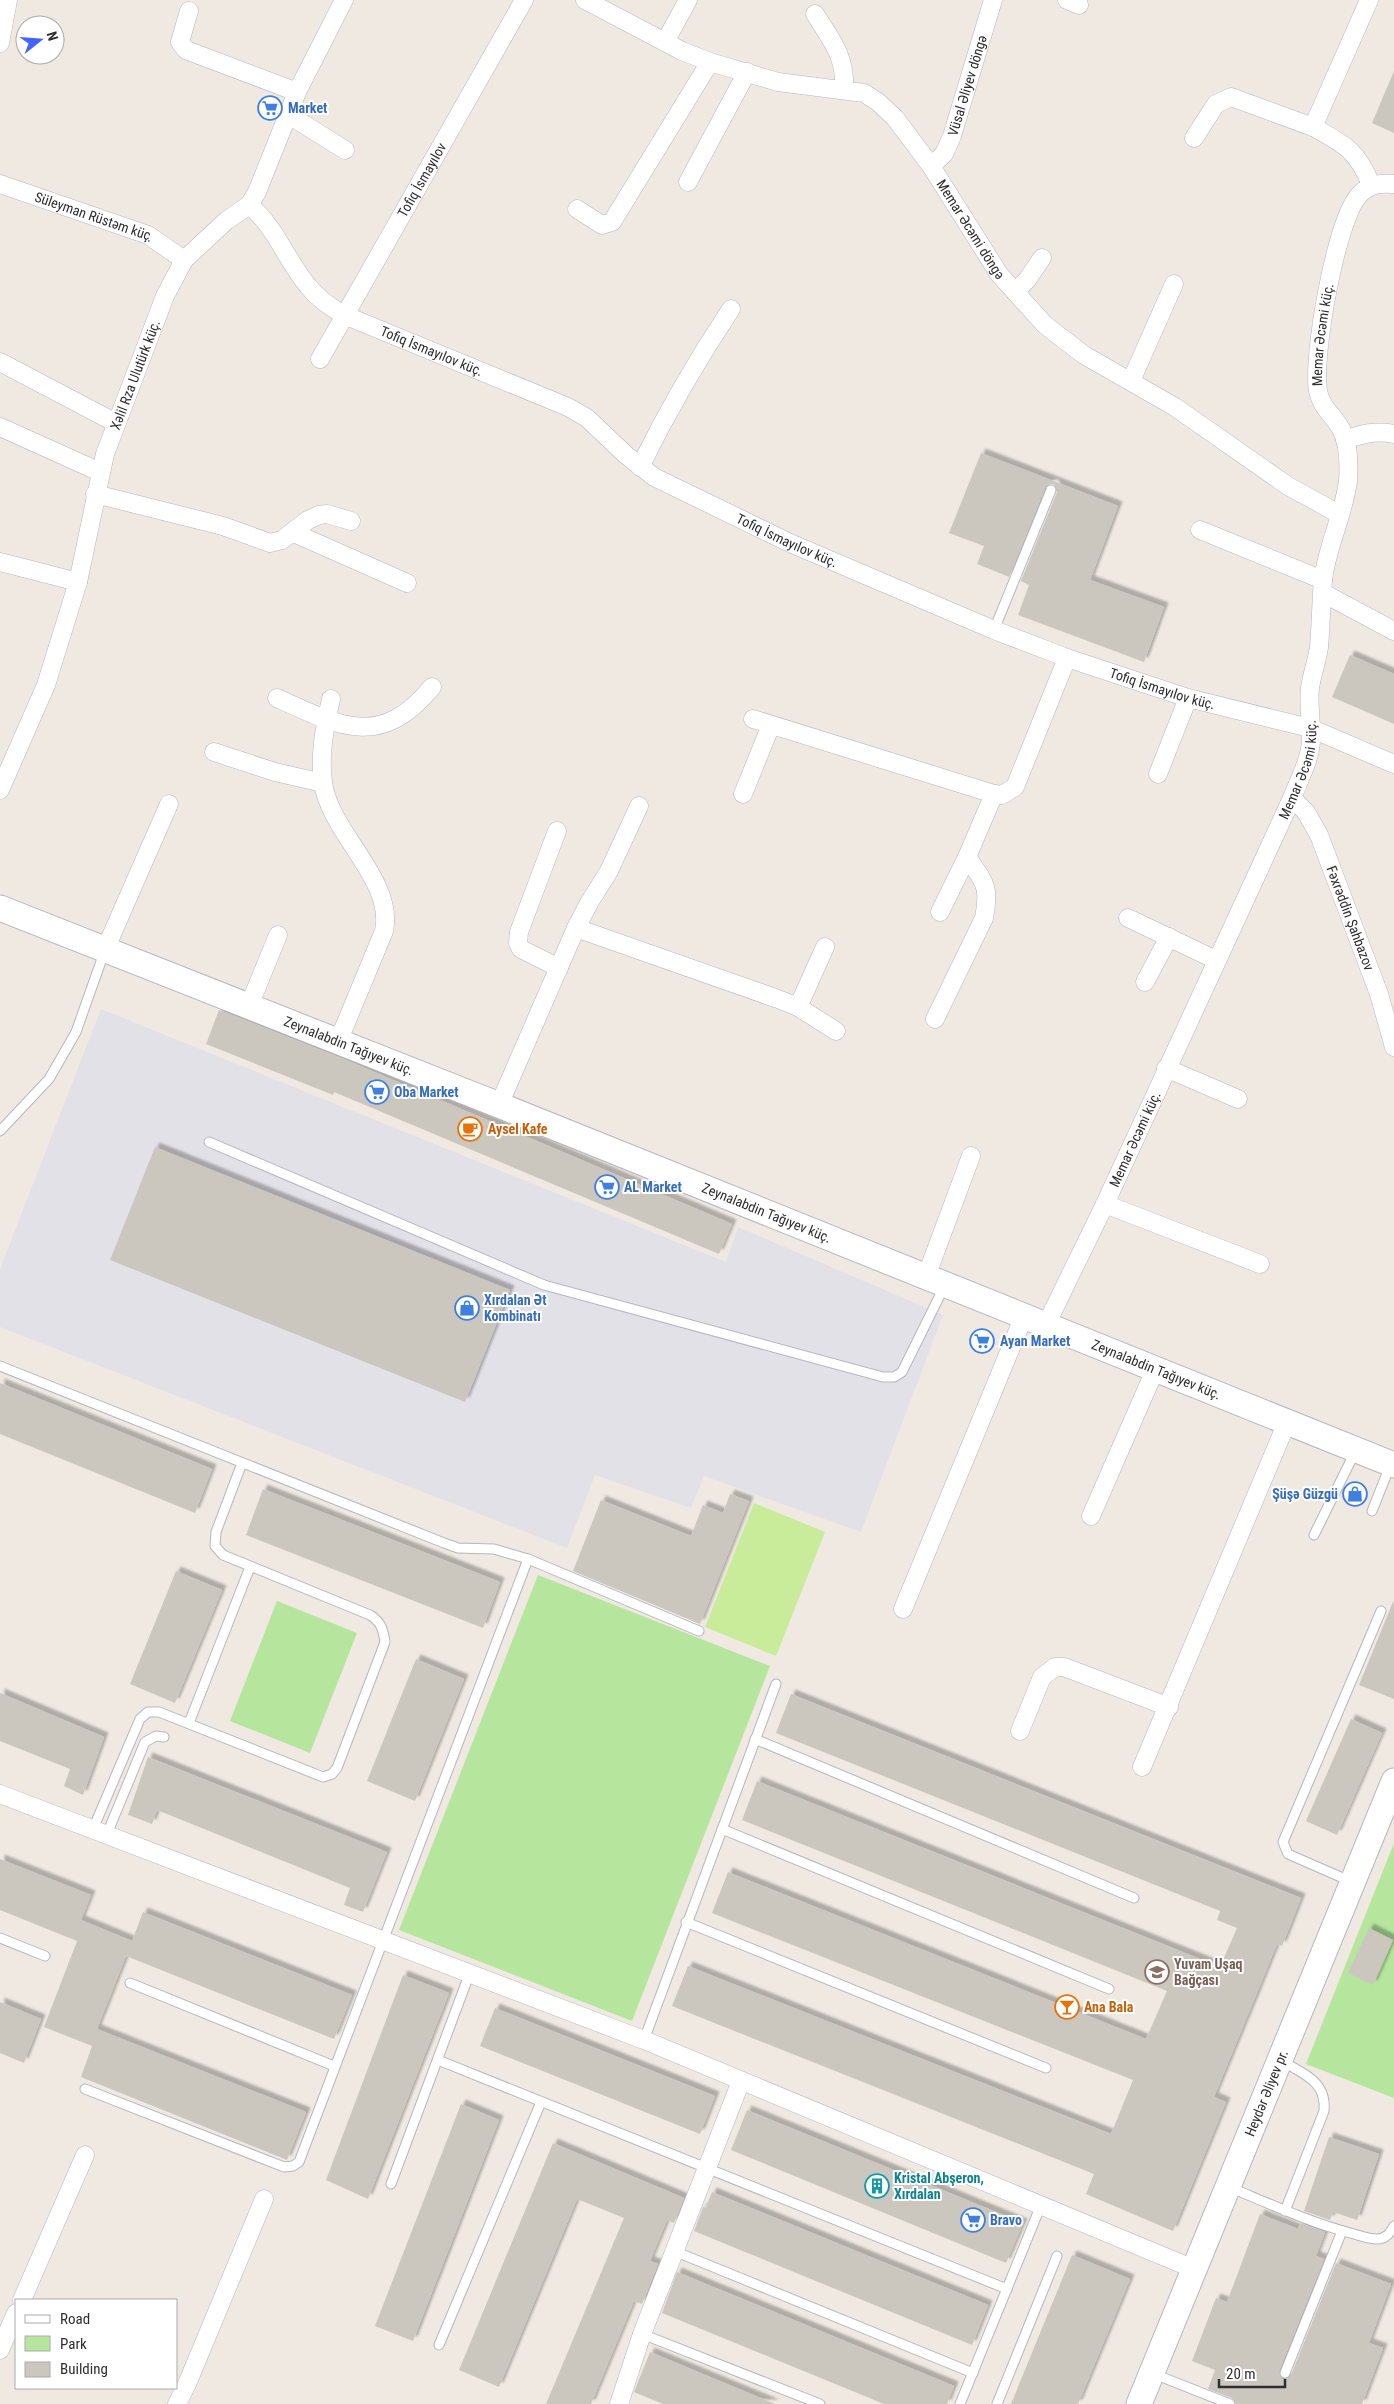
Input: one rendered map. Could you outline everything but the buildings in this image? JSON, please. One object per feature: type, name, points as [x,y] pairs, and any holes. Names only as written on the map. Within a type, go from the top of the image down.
[{"type":"street","points":[[0,43],[8,0]]},
{"type":"street","name":"Xəlil Rza Ulutürk küç.","points":[[0,790],[46,685],[78,582],[100,472],[116,424],[165,296],[184,260],[213,232],[249,205],[264,175],[297,92],[344,0]]},
{"type":"street","name":"Tofiq İsmayılov","points":[[320,359],[524,0]]},
{"type":"street","points":[[665,42],[688,0]]},
{"type":"street","name":"Vüsal Əliyev döngə","points":[[931,166],[944,154],[952,136],[993,0]]},
{"type":"street","points":[[1313,127],[1369,0]]},
{"type":"street","name":"Memar Əcəmi döngə","points":[[589,1],[665,42],[710,62],[778,82],[864,93],[878,102],[895,118],[931,166],[985,255],[1014,292],[1062,339],[1084,355],[1175,407],[1302,495],[1339,514]]},
{"type":"street","points":[[189,11],[180,42],[186,50],[297,92]]},
{"type":"street","points":[[815,14],[841,57],[845,72],[844,89]]},
{"type":"street","points":[[577,209],[602,225],[612,222],[710,62]]},
{"type":"street","points":[[688,182],[747,72]]},
{"type":"street","points":[[1194,138],[1216,104],[1231,97],[1313,127],[1346,144],[1359,158],[1371,185],[1394,184]]},
{"type":"street","points":[[289,115],[345,150]]},
{"type":"street","name":"Süleyman Rüstəm küç.","points":[[0,184],[148,235],[184,260]]},
{"type":"street","name":"Memar Əcəmi küç.","points":[[903,1609],[1035,1320],[1105,1204],[1292,798],[1309,754],[1310,728],[1308,709],[1310,687],[1318,649],[1323,586],[1348,482],[1345,440],[1341,429],[1323,406],[1318,391],[1317,366],[1327,289],[1334,262],[1351,208],[1359,195],[1371,185]]},
{"type":"street","name":"Tofiq İsmayılov küç.","points":[[249,205],[272,228],[309,288],[324,303],[344,315],[568,407],[587,418],[640,467],[670,485],[790,543],[994,630],[1067,658],[1188,698],[1310,728],[1394,764]]},
{"type":"street","points":[[1014,292],[1027,280],[1042,258]]},
{"type":"street","points":[[1131,381],[1174,284]]},
{"type":"street","points":[[640,467],[672,402],[700,355],[731,309]]},
{"type":"street","points":[[0,362],[116,424]]},
{"type":"street","points":[[0,426],[100,472]]},
{"type":"street","points":[[1345,440],[1368,432],[1394,434]]},
{"type":"street","points":[[95,494],[223,526],[270,543],[282,540],[294,533],[308,520],[320,515],[327,514],[351,521]]},
{"type":"street","points":[[1200,530],[1323,586],[1394,631]]},
{"type":"street","points":[[294,533],[407,584]]},
{"type":"street","points":[[0,562],[78,582]]},
{"type":"street","points":[[753,719],[1002,795],[1015,787],[1067,658]]},
{"type":"street","points":[[277,698],[326,720],[366,726],[386,725],[417,705],[432,687]]},
{"type":"street","points":[[1158,774],[1188,698]]},
{"type":"street","points":[[330,699],[323,735],[323,783],[331,805],[382,898],[387,917],[384,931],[338,1042]]},
{"type":"street","points":[[743,794],[771,725]]},
{"type":"street","points":[[214,752],[275,772],[323,783]]},
{"type":"street","points":[[940,912],[967,857],[994,794]]},
{"type":"street","name":"Fəxrəddin Şahbazov","points":[[1292,798],[1306,812],[1319,835],[1379,994],[1394,1047]]},
{"type":"street","points":[[105,950],[169,804]]},
{"type":"street","points":[[499,1105],[576,928],[609,871],[639,806]]},
{"type":"street","points":[[557,831],[519,932],[518,942],[521,949],[559,968]]},
{"type":"street","points":[[935,1020],[984,918],[988,900],[986,885],[967,857]]},
{"type":"street","name":"Zeynalabdin Tağıyev küç.","points":[[0,908],[499,1105],[1392,1464]]},
{"type":"street","points":[[1128,918],[1216,960]]},
{"type":"street","points":[[576,928],[712,974],[798,1007],[836,1031]]},
{"type":"street","points":[[249,1006],[278,934]]},
{"type":"street","points":[[1145,982],[1169,937]]},
{"type":"street","points":[[798,1007],[825,947]]},
{"type":"street","points":[[1166,1068],[1238,1099]]},
{"type":"street","points":[[936,1281],[971,1156]]},
{"type":"street","points":[[1105,1204],[1260,1264]]},
{"type":"street","points":[[1091,1516],[1155,1370]]},
{"type":"street","points":[[1142,1767],[1169,1707],[1287,1422]]},
{"type":"street","points":[[1020,1731],[1042,1677],[1056,1666],[1064,1667],[1169,1707]]},
{"type":"street","name":"Heydər Əliyev pr.","points":[[1138,2404],[1394,1781]]},
{"type":"street","points":[[0,1794],[469,1975],[644,2040],[1194,2269]]},
{"type":"street","points":[[619,2404],[642,2334],[741,2081]]},
{"type":"street","points":[[22,2299],[85,2155]]},
{"type":"street","points":[[177,2404],[188,2384],[264,2200]]},
{"type":"street","points":[[0,2350],[15,2315]]},
{"type":"lane","points":[[994,630],[1052,490]]},
{"type":"lane","points":[[0,1131],[50,1079],[76,1032],[105,950]]},
{"type":"lane","points":[[209,1142],[544,1286],[883,1377],[894,1377],[902,1372],[936,1281]]},
{"type":"lane","points":[[0,1366],[444,1543],[458,1548],[494,1549],[528,1559],[699,1631]]},
{"type":"lane","points":[[1314,1535],[1356,1450]]},
{"type":"lane","points":[[100,1831],[140,1719],[148,1712],[159,1712],[323,1777],[332,1774],[337,1768],[384,1642],[384,1631],[379,1621],[370,1615],[223,1555],[215,1546],[216,1532],[242,1463]]},
{"type":"lane","points":[[1372,1511],[1392,1464]]},
{"type":"lane","points":[[85,2089],[284,2167],[293,2166],[299,2162],[528,1559]]},
{"type":"lane","points":[[189,1724],[250,1567]]},
{"type":"lane","points":[[1352,1882],[1288,1854],[1283,1842],[1381,1611]]},
{"type":"lane","points":[[644,2040],[686,1922],[776,1684]]},
{"type":"lane","points":[[100,1831],[145,1742],[156,1736],[164,1737]]},
{"type":"lane","points":[[755,1739],[1134,1898]]},
{"type":"lane","points":[[722,1829],[1109,1989]]},
{"type":"lane","points":[[686,1922],[1046,2068]]},
{"type":"lane","points":[[0,1938],[44,1956]]},
{"type":"lane","points":[[391,2184],[469,1975]]},
{"type":"lane","points":[[130,1983],[334,2066]]},
{"type":"lane","points":[[1280,2059],[1317,2083],[1325,2099],[1324,2110],[1285,2211]]},
{"type":"lane","points":[[438,2060],[706,2170],[1007,2289]]},
{"type":"lane","points":[[439,2345],[541,2102]]},
{"type":"lane","points":[[1228,2187],[1285,2211],[1342,2231],[1375,2239],[1383,2238],[1390,2233],[1394,2226]]},
{"type":"lane","points":[[960,2404],[1041,2205]]},
{"type":"lane","points":[[1285,2373],[1342,2231]]},
{"type":"lane","points":[[674,2251],[973,2373]]},
{"type":"lane","points":[[997,2404],[1057,2256]]},
{"type":"lane","points":[[642,2334],[820,2404]]},
{"type":"lane","points":[[1152,2373],[1230,2404]]},
{"type":"shaded area","points":[[101,1009],[726,1262],[738,1227],[943,1315],[861,1532],[704,1476],[691,1508],[595,1475],[567,1548],[0,1327],[0,1269]]},
{"type":"green space","points":[[754,1503],[825,1532],[776,1656],[705,1627]]},
{"type":"green space","points":[[538,1575],[770,1666],[632,2021],[399,1930]]},
{"type":"green space","points":[[277,1601],[357,1633],[310,1753],[230,1721]]},
{"type":"green space","points":[[1394,1843],[1394,2098],[1306,2064]]},
{"type":"place","name":"Market","points":[[270,108]]},
{"type":"place","name":"Oba Market","points":[[377,1092]]},
{"type":"place","name":"Aysel Kafe","points":[[470,1129]]},
{"type":"place","name":"AL Market","points":[[607,1187]]},
{"type":"place","name":"Xırdalan Ət Kombinatı","points":[[467,1308]]},
{"type":"place","name":"Ayan Market","points":[[982,1341]]},
{"type":"place","name":"Şüşə Güzgü","points":[[1355,1494]]},
{"type":"place","name":"Yuvam Uşaq Bağçası","points":[[1157,1972]]},
{"type":"place","name":"Ana Bala","points":[[1067,2007]]},
{"type":"place","name":"Kristal Abşeron, Xırdalan","points":[[877,2186]]},
{"type":"place","name":"Bravo","points":[[973,2220]]}]
